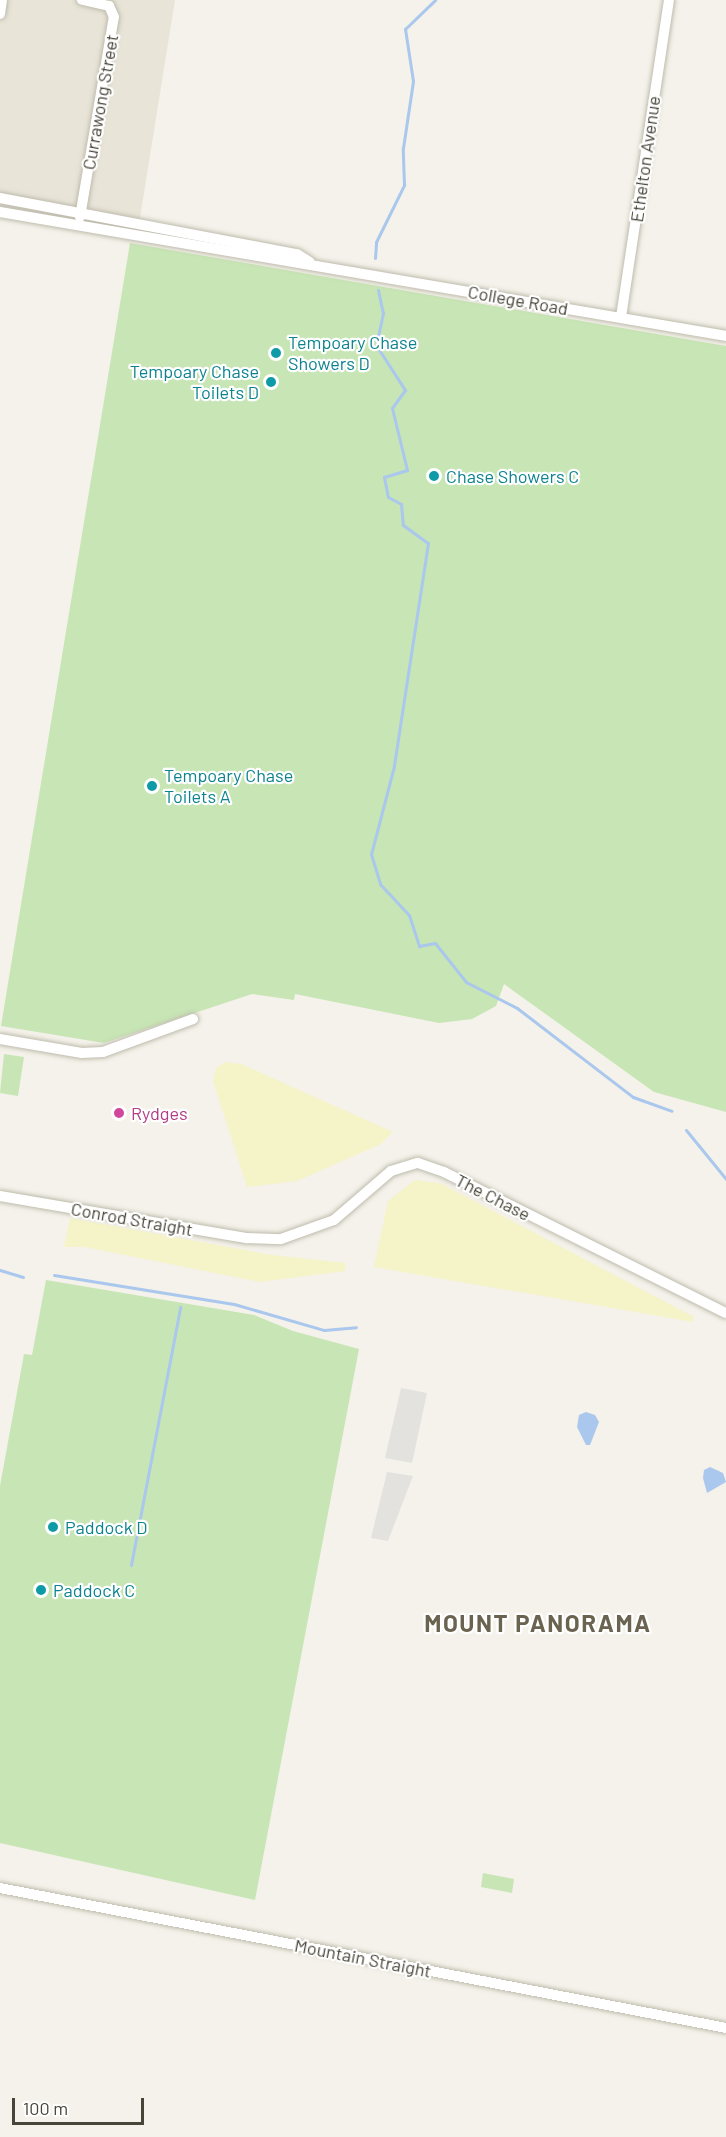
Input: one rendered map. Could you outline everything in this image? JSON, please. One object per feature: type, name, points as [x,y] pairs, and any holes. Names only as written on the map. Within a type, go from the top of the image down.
[{"type":"street","points":[[0,14],[2,0]]},
{"type":"street","name":"Currawong Street","points":[[79,226],[114,17],[109,6],[82,0]]},
{"type":"street","name":"Ethelton Avenue","points":[[621,317],[669,0]]},
{"type":"street","name":"College Road","points":[[0,198],[297,254],[310,262]]},
{"type":"street","name":"College Road","points":[[0,212],[295,264],[310,262],[726,336]]},
{"type":"street","points":[[147,238],[149,226]]},
{"type":"street","points":[[0,1040],[82,1053],[104,1053],[193,1019]]},
{"type":"street","name":"The Chase","points":[[265,1240],[288,1238],[322,1227],[344,1214],[391,1171],[418,1163],[444,1172],[726,1313]]},
{"type":"street","name":"Conrod Straight","points":[[0,1196],[265,1240]]},
{"type":"street","name":"Mountain Straight","points":[[0,1888],[726,2028]]},
{"type":"shaded area","points":[[0,0],[175,0],[139,224],[0,198]]},
{"type":"shaded area","points":[[401,1388],[427,1393],[412,1463],[385,1458]]},
{"type":"shaded area","points":[[387,1472],[413,1476],[388,1541],[371,1538]]},
{"type":"green space","points":[[130,243],[726,346],[726,1112],[654,1092],[504,984],[496,1006],[472,1019],[439,1023],[295,994],[294,1000],[252,994],[104,1043],[1,1026]]},
{"type":"green space","points":[[4,1054],[24,1057],[18,1096],[0,1093]]},
{"type":"green space","points":[[46,1280],[254,1315],[293,1331],[359,1349],[255,1900],[0,1843],[0,1486],[24,1354],[32,1355]]},
{"type":"green space","points":[[483,1873],[514,1879],[512,1893],[481,1887]]},
{"type":"sand","points":[[226,1062],[241,1064],[393,1132],[381,1144],[297,1181],[247,1187],[213,1081],[216,1068]]},
{"type":"sand","points":[[415,1180],[440,1183],[694,1317],[693,1322],[374,1267],[388,1201]]},
{"type":"sand","points":[[70,1218],[272,1255],[346,1263],[345,1271],[260,1282],[85,1247],[64,1247]]},
{"type":"water","points":[[586,1412],[595,1415],[599,1422],[590,1445],[586,1445],[577,1427],[579,1415]]},
{"type":"water","points":[[710,1467],[723,1473],[726,1482],[707,1493],[703,1478],[704,1470]]},
{"type":"waterway","points":[[375,258],[376,242],[404,185],[403,148],[413,81],[405,29],[435,0]]},
{"type":"waterway","points":[[378,290],[383,313],[376,345],[405,390],[392,408],[407,470],[384,477],[388,497],[401,504],[403,525],[428,543],[394,766],[371,854],[380,884],[409,915],[419,946],[435,943],[466,982],[517,1008],[633,1097],[672,1111]]},
{"type":"waterway","points":[[686,1130],[726,1179]]},
{"type":"waterway","points":[[0,1270],[23,1277]]},
{"type":"waterway","points":[[54,1275],[234,1304],[324,1330],[356,1327]]},
{"type":"waterway","points":[[131,1565],[180,1307]]},
{"type":"place","name":"Tempoary Chase Showers D","points":[[276,353]]},
{"type":"place","name":"Tempoary Chase Toilets D","points":[[271,382]]},
{"type":"place","name":"Chase Showers C","points":[[434,476]]},
{"type":"place","name":"Tempoary Chase Toilets A","points":[[152,786]]},
{"type":"place","name":"Rydges","points":[[119,1113]]},
{"type":"place","name":"Paddock D","points":[[53,1527]]},
{"type":"place","name":"Paddock C","points":[[41,1590]]},
{"type":"district","name":"MOUNT PANORAMA","points":[[538,1623]]}]
